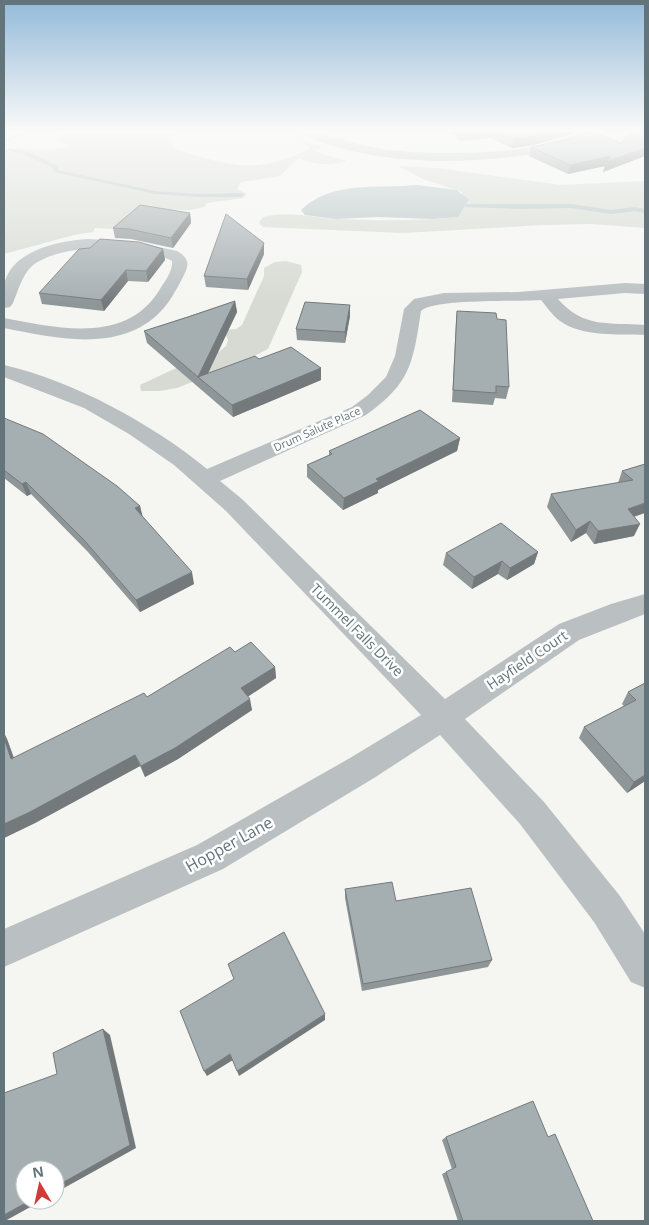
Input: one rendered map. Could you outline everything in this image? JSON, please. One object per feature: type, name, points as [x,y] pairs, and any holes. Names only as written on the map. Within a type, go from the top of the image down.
[{"type":"street","points":[[4,303],[20,270],[27,263],[48,253],[78,244],[96,243],[161,250],[178,258],[181,262],[180,268],[155,309],[126,327],[109,332],[79,336],[4,323]]},
{"type":"street","name":"Drum Salute Place","points":[[205,478],[359,411],[380,397],[394,382],[401,370],[413,309],[420,303],[444,298],[545,295],[625,288],[645,289]]},
{"type":"street","points":[[545,295],[566,317],[577,323],[645,330]]},
{"type":"street","name":"Tummel Falls Drive","points":[[4,371],[45,384],[91,404],[137,429],[205,478],[234,505],[443,717],[532,813],[607,909],[645,968]]},
{"type":"street","name":"Hayfield Court","points":[[443,717],[569,632],[621,611],[645,604]]},
{"type":"street","name":"Hopper Lane","points":[[4,948],[210,857],[362,768],[443,717]]},
{"type":"shaded area","points":[[4,189],[237,189],[247,194],[243,198],[207,203],[204,207],[191,210],[149,209],[115,229],[95,228],[93,232],[74,235],[4,254]]},
{"type":"shaded area","points":[[450,189],[456,190],[469,199],[458,217],[433,219],[377,217],[336,219],[305,215],[301,210],[313,200],[341,190]]},
{"type":"shaded area","points":[[454,189],[645,189],[645,228],[591,224],[403,233],[263,227],[259,223],[263,217],[282,214],[369,220],[414,220],[458,217],[462,210],[462,192]]},
{"type":"shaded area","points":[[286,261],[301,265],[302,272],[268,349],[245,361],[177,388],[160,391],[141,391],[140,385],[174,369],[212,357],[226,346],[228,340],[224,330],[236,329],[242,325],[264,276],[264,268],[275,262]]},
{"type":"building","points":[[140,205],[190,213],[171,238],[129,229],[113,228]]},
{"type":"building","points":[[226,214],[264,243],[247,279],[204,276]]},
{"type":"building","points":[[100,239],[139,242],[163,249],[146,271],[126,270],[101,300],[39,293],[79,249],[90,248]]},
{"type":"building","points":[[235,301],[198,377],[144,331],[188,317]]},
{"type":"building","points":[[305,302],[350,305],[345,332],[296,329]]},
{"type":"building","points":[[457,311],[496,313],[497,319],[506,320],[509,387],[496,386],[496,393],[453,390]]},
{"type":"building","points":[[291,347],[321,368],[232,405],[198,377],[255,356],[259,359]]},
{"type":"building","points":[[420,410],[460,438],[376,479],[379,481],[344,498],[307,465],[332,454],[329,451]]},
{"type":"building","points":[[4,418],[43,434],[117,486],[140,506],[135,508],[192,572],[136,600],[84,540],[26,482],[22,484],[4,470]]},
{"type":"building","points":[[645,464],[645,503],[628,509],[640,524],[598,531],[590,521],[576,530],[551,494],[633,480],[622,471]]},
{"type":"building","points":[[501,523],[538,552],[510,568],[502,561],[474,577],[446,553]]},
{"type":"building","points":[[251,642],[275,667],[241,688],[250,699],[175,748],[141,766],[135,755],[4,824],[4,738],[11,759],[144,693],[147,697],[230,647],[235,652]]},
{"type":"building","points":[[645,683],[645,775],[634,782],[584,727],[636,700],[628,692]]},
{"type":"building","points":[[392,882],[396,901],[471,888],[492,960],[363,984],[345,889]]},
{"type":"building","points":[[284,932],[325,1014],[237,1071],[230,1054],[204,1071],[180,1011],[234,979],[228,964]]},
{"type":"building","points":[[103,1029],[130,1145],[65,1181],[65,1160],[15,1160],[15,1209],[4,1215],[4,1093],[57,1074],[53,1053]]},
{"type":"building","points":[[533,1101],[548,1137],[555,1134],[593,1221],[463,1221],[446,1172],[456,1167],[446,1137]]},
{"type":"waterway","points":[[137,189],[184,195],[241,195]]},
{"type":"waterway","points":[[465,205],[571,206],[611,212],[635,209],[645,211]]}]
